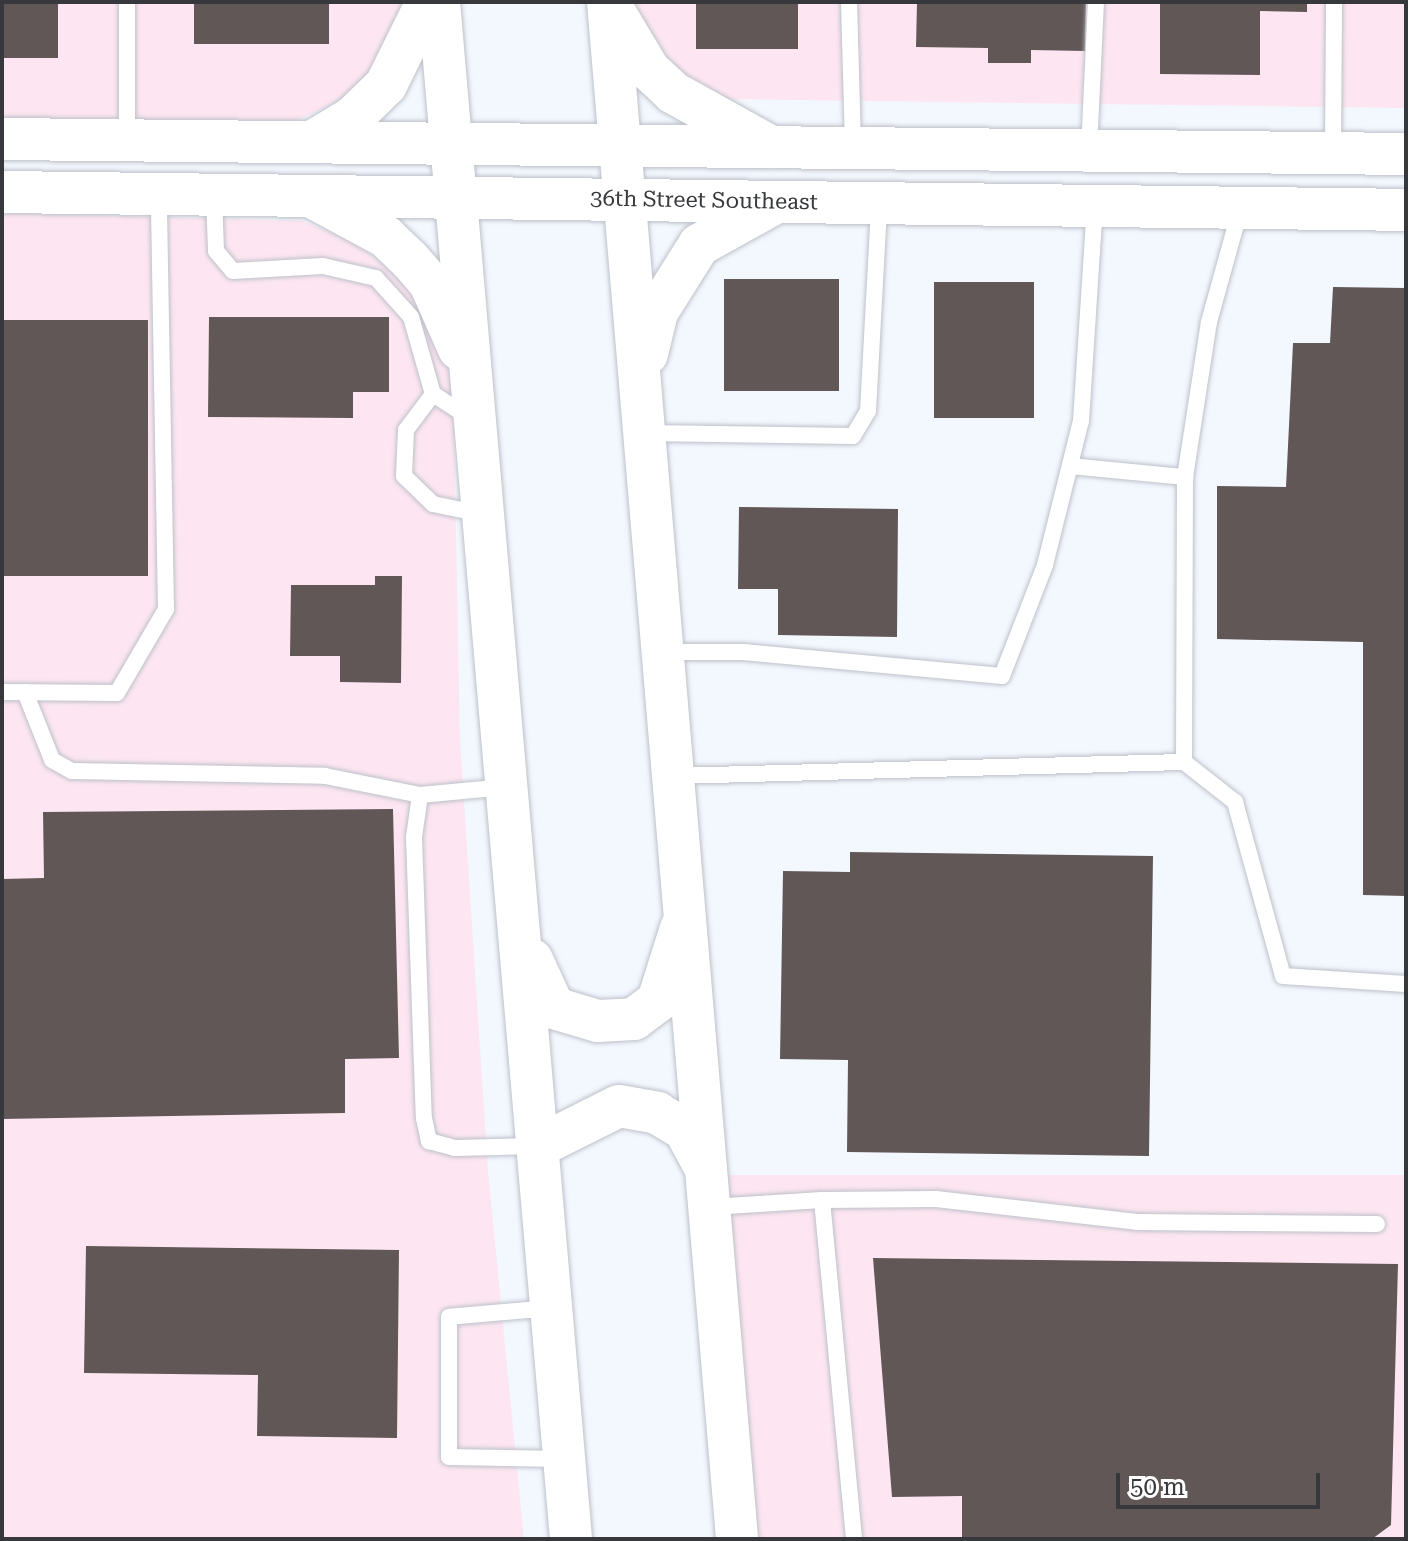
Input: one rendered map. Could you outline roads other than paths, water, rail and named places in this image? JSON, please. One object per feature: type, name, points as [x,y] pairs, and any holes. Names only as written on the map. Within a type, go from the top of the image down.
[{"type":"street","points":[[312,142],[352,118],[386,85],[427,2]]},
{"type":"street","points":[[439,2],[459,195],[481,514],[539,1146],[571,1539]]},
{"type":"street","points":[[608,2],[711,1192],[737,1539]]},
{"type":"street","points":[[608,2],[649,70],[674,93],[776,150]]},
{"type":"street","points":[[2,139],[453,143],[619,149],[1406,154]]},
{"type":"street","name":"36th Street Southeast","points":[[2,192],[313,197],[459,195],[1406,210]]},
{"type":"street","points":[[313,197],[386,237],[430,283],[471,391]]},
{"type":"street","points":[[641,375],[657,312],[684,262],[699,245],[777,202]]},
{"type":"street","points":[[520,934],[554,1008],[598,1021],[634,1019],[658,1001],[687,908]]},
{"type":"street","points":[[539,1146],[619,1106],[644,1110],[685,1130],[711,1192]]},
{"type":"lane","points":[[127,2],[127,140]]},
{"type":"lane","points":[[849,2],[853,150]]},
{"type":"lane","points":[[1089,152],[1096,2]]},
{"type":"lane","points":[[1333,153],[1334,2]]},
{"type":"lane","points":[[2,692],[117,693],[166,609],[159,195]]},
{"type":"lane","points":[[214,196],[216,251],[233,271],[350,269],[397,295],[421,342],[433,394],[458,410],[471,391]]},
{"type":"lane","points":[[646,433],[853,436],[868,411],[879,204]]},
{"type":"lane","points":[[665,652],[743,652],[1002,676],[1045,565],[1081,421],[1095,206]]},
{"type":"lane","points":[[1184,762],[1185,477],[1209,322],[1241,208]]},
{"type":"lane","points":[[433,394],[406,430],[404,476],[433,504],[481,514]]},
{"type":"lane","points":[[1070,466],[1185,477]]},
{"type":"lane","points":[[25,692],[52,760],[72,771],[325,776],[420,795],[506,787]]},
{"type":"lane","points":[[675,776],[1184,762],[1235,802],[1283,976],[1406,984]]},
{"type":"lane","points":[[420,795],[414,837],[429,1141],[455,1148],[539,1146]]},
{"type":"lane","points":[[711,1192],[822,1200],[936,1199],[1137,1222],[1377,1224]]},
{"type":"lane","points":[[822,1200],[854,1539]]},
{"type":"lane","points":[[552,1307],[449,1317],[449,1457],[565,1459]]}]
